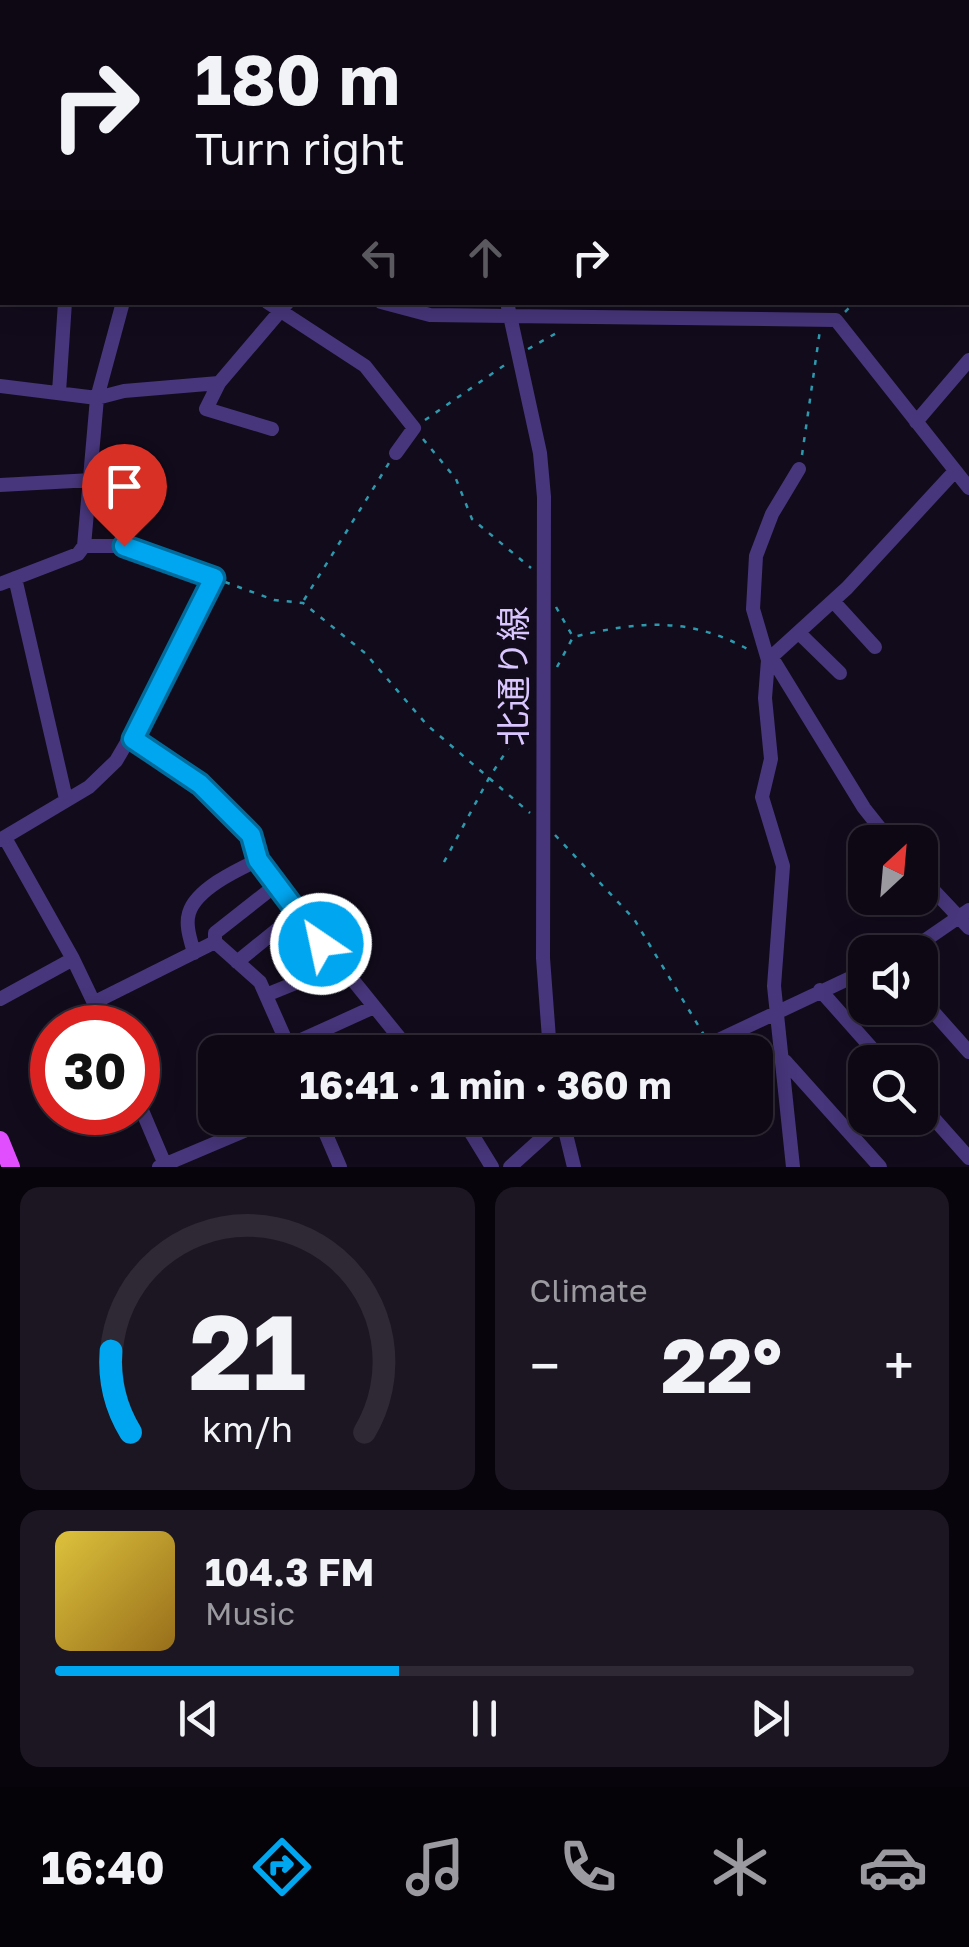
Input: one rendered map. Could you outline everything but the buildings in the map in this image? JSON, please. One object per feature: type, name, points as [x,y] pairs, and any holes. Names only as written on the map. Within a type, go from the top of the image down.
[{"type":"main road","points":[[0,1141],[12,1167]]},
{"type":"street","points":[[58,392],[65,305]]},
{"type":"street","points":[[0,584],[78,554],[84,546],[97,398],[122,305]]},
{"type":"street","points":[[272,430],[206,410],[219,382],[278,305]]},
{"type":"street","points":[[280,305],[365,366],[414,428],[396,453]]},
{"type":"street","points":[[392,305],[430,315],[509,309],[562,316],[836,320],[969,488]]},
{"type":"street","name":"北通り線","points":[[509,309],[540,452],[544,583],[542,958],[549,1035]]},
{"type":"street","points":[[916,422],[969,360]]},
{"type":"street","points":[[0,386],[97,398],[124,390],[219,382]]},
{"type":"street","points":[[799,469],[772,514],[756,556],[753,609],[770,659],[878,825]]},
{"type":"street","points":[[794,1167],[784,1060],[775,1011],[783,866],[762,797],[771,759],[765,698],[770,659],[834,601],[955,472]]},
{"type":"street","points":[[0,485],[92,480]]},
{"type":"street","points":[[84,546],[124,546],[214,578],[133,739],[89,787],[2,839],[74,959],[96,1005]]},
{"type":"street","points":[[16,578],[66,800]]},
{"type":"street","points":[[834,601],[875,647]]},
{"type":"street","points":[[799,633],[840,674]]},
{"type":"street","points":[[133,739],[200,784],[251,835],[258,860],[276,885],[396,1035]]},
{"type":"street","points":[[194,953],[187,919],[193,904],[233,872],[258,860]]},
{"type":"street","points":[[276,885],[215,934],[216,942],[260,982],[283,1035]]},
{"type":"street","points":[[938,893],[966,919],[938,935]]},
{"type":"street","points":[[237,962],[300,911]]},
{"type":"street","points":[[95,1002],[216,942]]},
{"type":"street","points":[[0,999],[74,959]]},
{"type":"street","points":[[266,996],[320,973]]},
{"type":"street","points":[[732,1035],[848,978]]},
{"type":"street","points":[[820,990],[869,1045]]},
{"type":"street","points":[[317,1035],[374,1007]]},
{"type":"street","points":[[938,1017],[969,1052]]},
{"type":"street","points":[[784,1060],[880,1167]]},
{"type":"street","points":[[938,1123],[969,1158]]},
{"type":"street","points":[[151,1135],[163,1166],[235,1135]]},
{"type":"street","points":[[326,1135],[340,1167]]},
{"type":"street","points":[[472,1135],[492,1167]]},
{"type":"street","points":[[510,1167],[545,1135]]},
{"type":"street","points":[[566,1135],[574,1167]]},
{"type":"path","points":[[562,316],[560,330],[414,428],[456,479],[472,519],[518,554],[544,583],[573,637]]},
{"type":"path","points":[[799,469],[818,369],[821,318]]},
{"type":"path","points":[[303,602],[396,453]]},
{"type":"path","points":[[214,578],[274,600],[303,602],[366,653],[427,725],[544,826],[634,919],[704,1035]]},
{"type":"path","points":[[444,862],[573,637],[638,622],[660,624],[721,634],[770,659]]},
{"type":"route","points":[[124,546],[180,562],[214,578],[133,739],[200,784],[251,835],[258,860],[321,944]]}]
